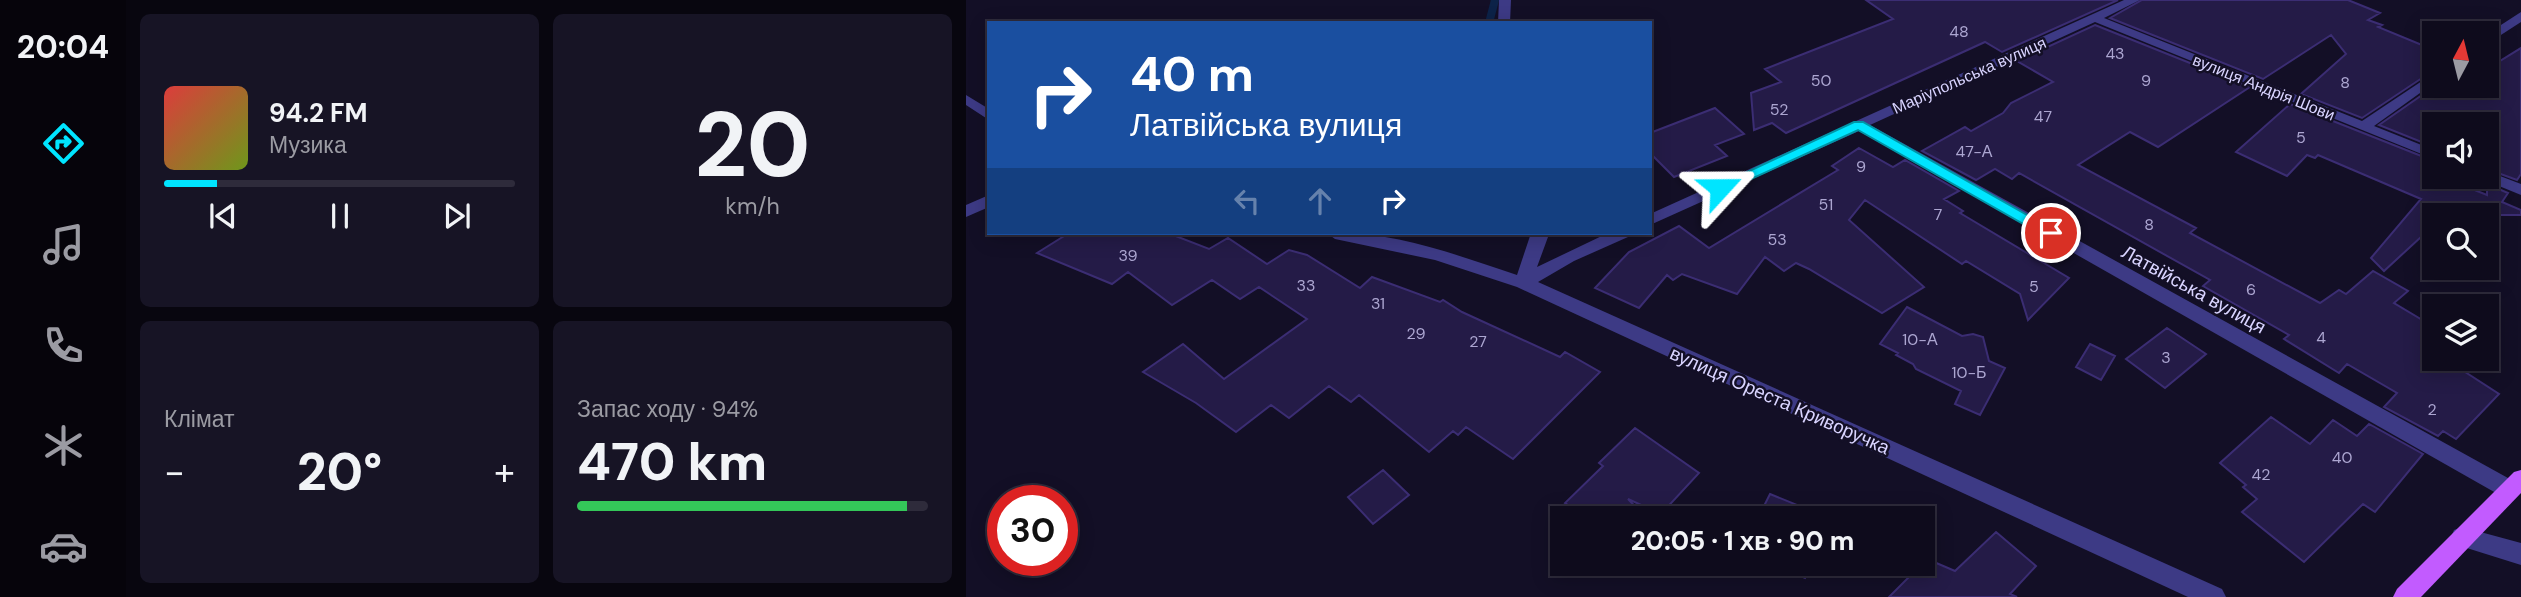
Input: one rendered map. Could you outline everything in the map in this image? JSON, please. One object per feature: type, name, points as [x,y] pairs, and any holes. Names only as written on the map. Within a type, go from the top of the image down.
[{"type":"main road","points":[[2405,597],[2515,485]]},
{"type":"street","points":[[1504,21],[1506,0]]},
{"type":"street","name":"Маріупольська вулиця","points":[[1652,219],[2134,0]]},
{"type":"street","points":[[2499,32],[2521,16]]},
{"type":"street","name":"вулиця Андрія Шови","points":[[2094,18],[2422,150]]},
{"type":"street","points":[[2363,127],[2422,85]]},
{"type":"street","points":[[966,99],[987,115]]},
{"type":"street","name":"Латвійська вулиця","points":[[1858,125],[2515,485]]},
{"type":"street","points":[[2499,181],[2521,190]]},
{"type":"street","points":[[966,212],[987,201]]},
{"type":"street","name":"вулиця Ореста Криворучка","points":[[1344,235],[1437,255],[1522,283],[2214,597]]},
{"type":"street","points":[[1522,283],[1540,235]]},
{"type":"street","points":[[1522,283],[1568,257],[1618,235]]},
{"type":"street","points":[[2462,537],[2521,554]]},
{"type":"building","points":[[1866,0],[2118,0],[2002,52],[1985,42],[1786,133],[1772,123],[1754,130],[1751,93],[1781,82],[1765,69],[1893,19]]},
{"type":"building","points":[[2142,0],[2348,0],[2380,13],[2368,20],[2382,25],[2378,27],[2422,45],[2422,78],[2362,118],[2301,94],[2346,54],[2331,35],[2263,79],[2110,18]]},
{"type":"building","points":[[2095,25],[2250,87],[2158,147],[2130,132],[2078,165],[2196,228],[2190,233],[2320,303],[2339,290],[2346,294],[2373,271],[2408,291],[2394,303],[2422,320],[2422,371],[2464,371],[2499,394],[2456,439],[2443,431],[2438,436],[2384,407],[2397,393],[2347,364],[2339,373],[2284,339],[2289,335],[2203,286],[2210,280],[2019,173],[2012,179],[1995,169],[1976,180],[1922,151],[1965,127],[1971,131],[2003,113],[2011,103],[2053,82],[2017,61]]},
{"type":"building","points":[[2521,48],[2521,174],[2517,180],[2499,173],[2499,112],[2422,112],[2422,142],[2379,125],[2422,95],[2422,98],[2499,98],[2499,62]]},
{"type":"building","points":[[2290,104],[2422,156],[2422,189],[2472,189],[2487,195],[2487,189],[2499,189],[2508,193],[2502,202],[2521,210],[2521,215],[2499,215],[2499,203],[2422,203],[2422,236],[2384,271],[2371,258],[2421,199],[2318,155],[2315,158],[2307,155],[2287,176],[2236,152]]},
{"type":"building","points":[[1715,108],[1744,134],[1715,145],[1727,156],[1674,177],[1652,155],[1652,132]]},
{"type":"building","points":[[1859,148],[1893,167],[1905,160],[1959,191],[1944,199],[1963,211],[1960,213],[2069,278],[2028,320],[2020,294],[1966,261],[1962,264],[1865,200],[1849,220],[1924,287],[1882,313],[1809,269],[1796,263],[1784,271],[1765,257],[1737,294],[1682,274],[1673,280],[1667,275],[1639,308],[1595,288],[1629,252],[1679,226],[1709,248],[1838,170],[1832,166]]},
{"type":"building","points":[[1066,235],[1173,235],[1209,249],[1228,238],[1267,264],[1289,250],[1307,255],[1360,288],[1372,277],[1440,302],[1443,300],[1462,312],[1560,357],[1565,352],[1600,372],[1513,459],[1466,427],[1458,435],[1453,431],[1429,452],[1359,395],[1351,402],[1329,386],[1289,418],[1271,405],[1236,432],[1196,403],[1143,372],[1183,344],[1224,379],[1307,319],[1259,287],[1240,299],[1212,280],[1172,305],[1128,272],[1112,284],[1037,253]]},
{"type":"building","points":[[1907,307],[1962,336],[1973,334],[1983,337],[1989,361],[2005,368],[1980,415],[1955,404],[1961,391],[1916,369],[1913,364],[1896,355],[1898,353],[1880,344]]},
{"type":"building","points":[[2167,328],[2206,354],[2165,388],[2126,359]]},
{"type":"building","points":[[2090,344],[2115,356],[2101,380],[2076,367]]},
{"type":"building","points":[[2271,417],[2310,444],[2333,420],[2357,436],[2369,424],[2423,454],[2375,512],[2363,504],[2304,562],[2242,512],[2257,499],[2243,487],[2246,485],[2220,463]]},
{"type":"building","points":[[1635,428],[1699,473],[1668,506],[1643,506],[1628,499],[1635,506],[1569,506],[1565,503],[1603,466],[1599,463]]},
{"type":"building","points":[[1383,470],[1409,495],[1373,524],[1348,497]]},
{"type":"building","points":[[1770,494],[1800,506],[1764,506]]},
{"type":"building","points":[[1996,532],[2036,566],[2010,594],[2017,597],[1889,597],[1910,576],[1935,576],[1935,562],[1955,571]]},
{"type":"waterway","points":[[1490,21],[1495,0]]},
{"type":"route","points":[[1720,188],[1858,125],[2051,233]]}]
